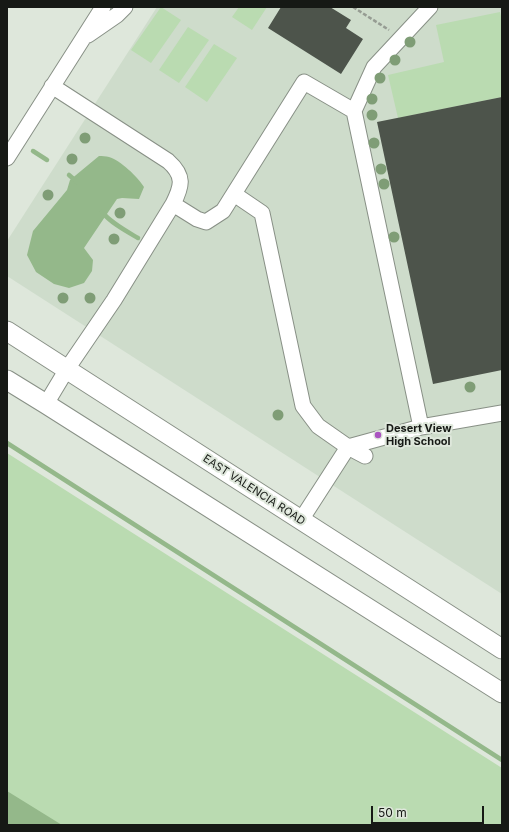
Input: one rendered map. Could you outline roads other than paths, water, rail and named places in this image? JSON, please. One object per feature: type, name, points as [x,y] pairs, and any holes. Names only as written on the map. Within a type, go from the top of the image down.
[{"type":"main road","name":"EAST VALENCIA ROAD","points":[[7,331],[502,649]]},
{"type":"main road","points":[[7,380],[502,693]]},
{"type":"main road","points":[[449,659],[502,679]]},
{"type":"street","points":[[7,158],[103,7]]},
{"type":"street","points":[[83,38],[117,15],[125,7]]},
{"type":"street","points":[[421,427],[354,111],[374,67],[430,7]]},
{"type":"street","points":[[173,204],[197,219],[206,222],[223,211],[304,82],[354,111]]},
{"type":"street","points":[[46,404],[67,369],[114,300],[173,204],[181,184],[179,174],[175,167],[168,161],[52,86]]},
{"type":"street","points":[[234,194],[262,213],[303,406],[318,426],[348,447],[365,456]]},
{"type":"street","points":[[301,520],[348,447],[421,427],[502,413]]},
{"type":"waterway","points":[[33,151],[47,160]]},
{"type":"waterway","points":[[69,175],[77,182]]},
{"type":"waterway","points":[[102,212],[114,223],[138,238]]},
{"type":"waterway","points":[[7,443],[502,760]]},
{"type":"place","name":"Desert View High School","points":[[378,435]]}]
